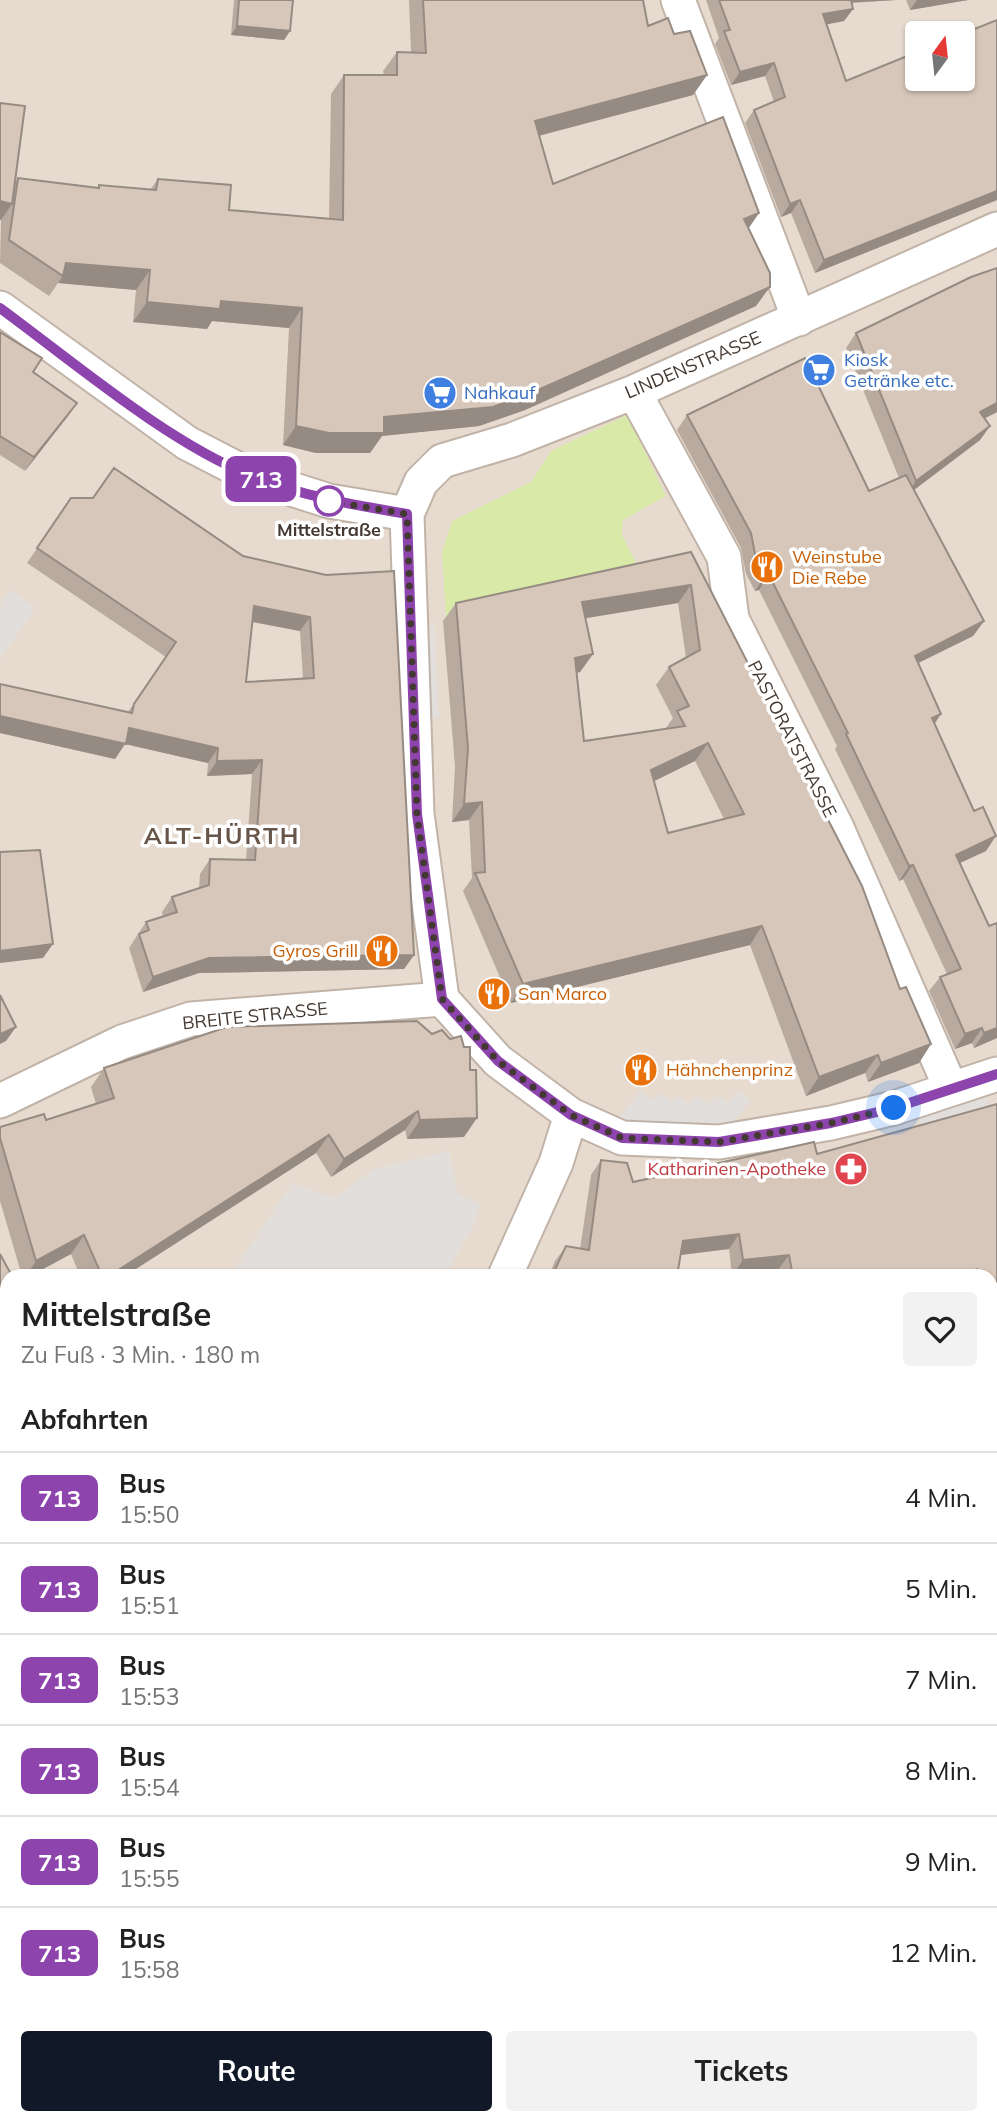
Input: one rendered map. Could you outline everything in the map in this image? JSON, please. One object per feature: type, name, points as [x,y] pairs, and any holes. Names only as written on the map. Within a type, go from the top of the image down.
[{"type":"street","points":[[678,0],[799,319]]},
{"type":"street","name":"LINDENSTRASSE","points":[[407,514],[421,482],[442,461],[512,440],[634,391],[997,229]]},
{"type":"street","points":[[0,308],[187,443],[251,476],[329,501],[407,514],[417,814],[442,999],[498,1061],[571,1115],[622,1138],[719,1142],[844,1120],[894,1108],[997,1074]]},
{"type":"street","name":"PASTORATSTRASSE","points":[[634,391],[723,557],[732,620],[837,828],[951,1088]]},
{"type":"street","name":"BREITE STRASSE","points":[[0,1101],[122,1042],[191,1020],[442,999]]},
{"type":"street","points":[[508,1269],[556,1163],[571,1115]]},
{"type":"shaded area","name":"ALT-HÜRTH","points":[[0,0],[997,0],[997,1269],[0,1269]]},
{"type":"shaded area","points":[[10,590],[35,608],[0,659],[0,605]]},
{"type":"shaded area","points":[[434,623],[439,718],[427,718],[422,624]]},
{"type":"shaded area","points":[[640,1091],[653,1100],[660,1093],[672,1101],[677,1095],[690,1104],[698,1095],[708,1104],[717,1095],[728,1102],[738,1091],[751,1101],[729,1125],[690,1131],[651,1127],[618,1119]]},
{"type":"shaded area","points":[[985,1094],[989,1106],[921,1124],[918,1114]]},
{"type":"shaded area","points":[[449,1151],[458,1194],[480,1204],[473,1226],[449,1269],[235,1269],[292,1183],[335,1198],[374,1169]]},
{"type":"green space","points":[[627,415],[666,496],[623,520],[622,535],[642,575],[446,618],[442,552],[452,521],[531,482],[551,451]]},
{"type":"building","points":[[239,0],[293,0],[290,31],[237,26]]},
{"type":"building","points":[[423,0],[643,0],[648,26],[668,18],[674,34],[690,31],[707,75],[535,121],[553,184],[723,117],[759,213],[744,219],[770,273],[770,287],[538,390],[493,407],[384,417],[384,433],[329,433],[296,426],[302,308],[221,301],[220,309],[147,302],[150,270],[66,263],[63,276],[9,240],[18,178],[99,188],[99,185],[156,190],[158,179],[231,185],[229,210],[343,220],[344,75],[397,75],[397,52],[426,53]]},
{"type":"building","points":[[719,0],[851,0],[853,9],[823,14],[846,81],[905,57],[905,91],[975,91],[975,29],[997,20],[997,191],[824,260],[800,200],[790,204],[754,110],[785,97],[774,63],[740,72],[724,31],[730,30]]},
{"type":"building","points":[[0,103],[25,106],[12,204],[0,201]]},
{"type":"building","points":[[997,268],[997,403],[980,412],[990,426],[916,481],[856,333],[971,277]]},
{"type":"building","points":[[0,332],[42,358],[33,372],[77,403],[34,457],[0,436]]},
{"type":"building","points":[[805,358],[869,491],[906,475],[984,621],[915,656],[941,714],[932,718],[954,767],[974,811],[983,807],[996,836],[956,855],[989,926],[997,923],[997,1028],[984,1033],[982,1028],[965,1034],[940,977],[961,969],[913,865],[909,866],[846,734],[848,733],[769,575],[765,576],[756,559],[751,533],[687,415]]},
{"type":"building","points":[[114,468],[243,556],[326,575],[394,571],[414,955],[209,958],[153,977],[139,934],[149,930],[146,922],[177,912],[172,897],[209,885],[210,859],[255,860],[262,760],[217,761],[218,748],[129,728],[126,744],[0,716],[0,684],[132,713],[134,704],[176,642],[37,548],[71,498],[93,498]],"holes":[[[254,606],[310,617],[314,678],[246,682]]]},
{"type":"building","points":[[691,552],[862,886],[900,989],[906,987],[931,1044],[881,1063],[878,1055],[819,1077],[762,926],[523,984],[475,873],[485,872],[482,802],[464,804],[468,748],[456,603]],"holes":[[[691,585],[700,650],[669,667],[689,706],[677,711],[685,726],[584,741],[575,658],[593,654],[582,602]],[[708,743],[744,814],[668,833],[651,770]]]},
{"type":"building","points":[[40,850],[53,944],[0,951],[0,852]]},
{"type":"building","points":[[0,995],[16,1027],[0,1034]]},
{"type":"building","points":[[417,1021],[432,1034],[442,1030],[450,1039],[461,1036],[464,1047],[470,1047],[470,1070],[476,1070],[477,1118],[420,1120],[418,1111],[344,1159],[329,1135],[120,1269],[99,1269],[84,1235],[36,1261],[0,1138],[0,1127],[44,1114],[46,1120],[114,1098],[104,1068],[227,1027]]},
{"type":"building","points":[[997,1104],[997,1269],[792,1269],[789,1255],[743,1260],[739,1234],[683,1241],[678,1269],[555,1269],[566,1246],[589,1250],[601,1160],[627,1163],[633,1182],[814,1142],[817,1154]]},
{"type":"building","points":[[0,1254],[8,1269],[0,1269]]},
{"type":"bus line","name":"713","points":[[0,308],[187,443],[251,476],[329,501],[407,514],[417,814],[442,999],[498,1061],[571,1115],[622,1138],[719,1142],[831,1123],[894,1108],[997,1074]]},
{"type":"place","name":"Kiosk Getränke etc.","points":[[819,370]]},
{"type":"place","name":"Nahkauf","points":[[440,393]]},
{"type":"place","name":"Mittelstraße","points":[[329,501]]},
{"type":"place","name":"Weinstube Die Rebe","points":[[767,567]]},
{"type":"place","name":"Gyros Grill","points":[[382,951]]},
{"type":"place","name":"San Marco","points":[[494,994]]},
{"type":"place","name":"Hähnchenprinz","points":[[641,1070]]},
{"type":"place","name":"Katharinen-Apotheke","points":[[851,1169]]},
{"type":"district","name":"ALT-HÜRTH","points":[[222,836]]},
{"type":"route","points":[[329,501],[407,514],[417,814],[442,999],[498,1061],[571,1115],[622,1138],[719,1142],[831,1123],[894,1108]]}]
